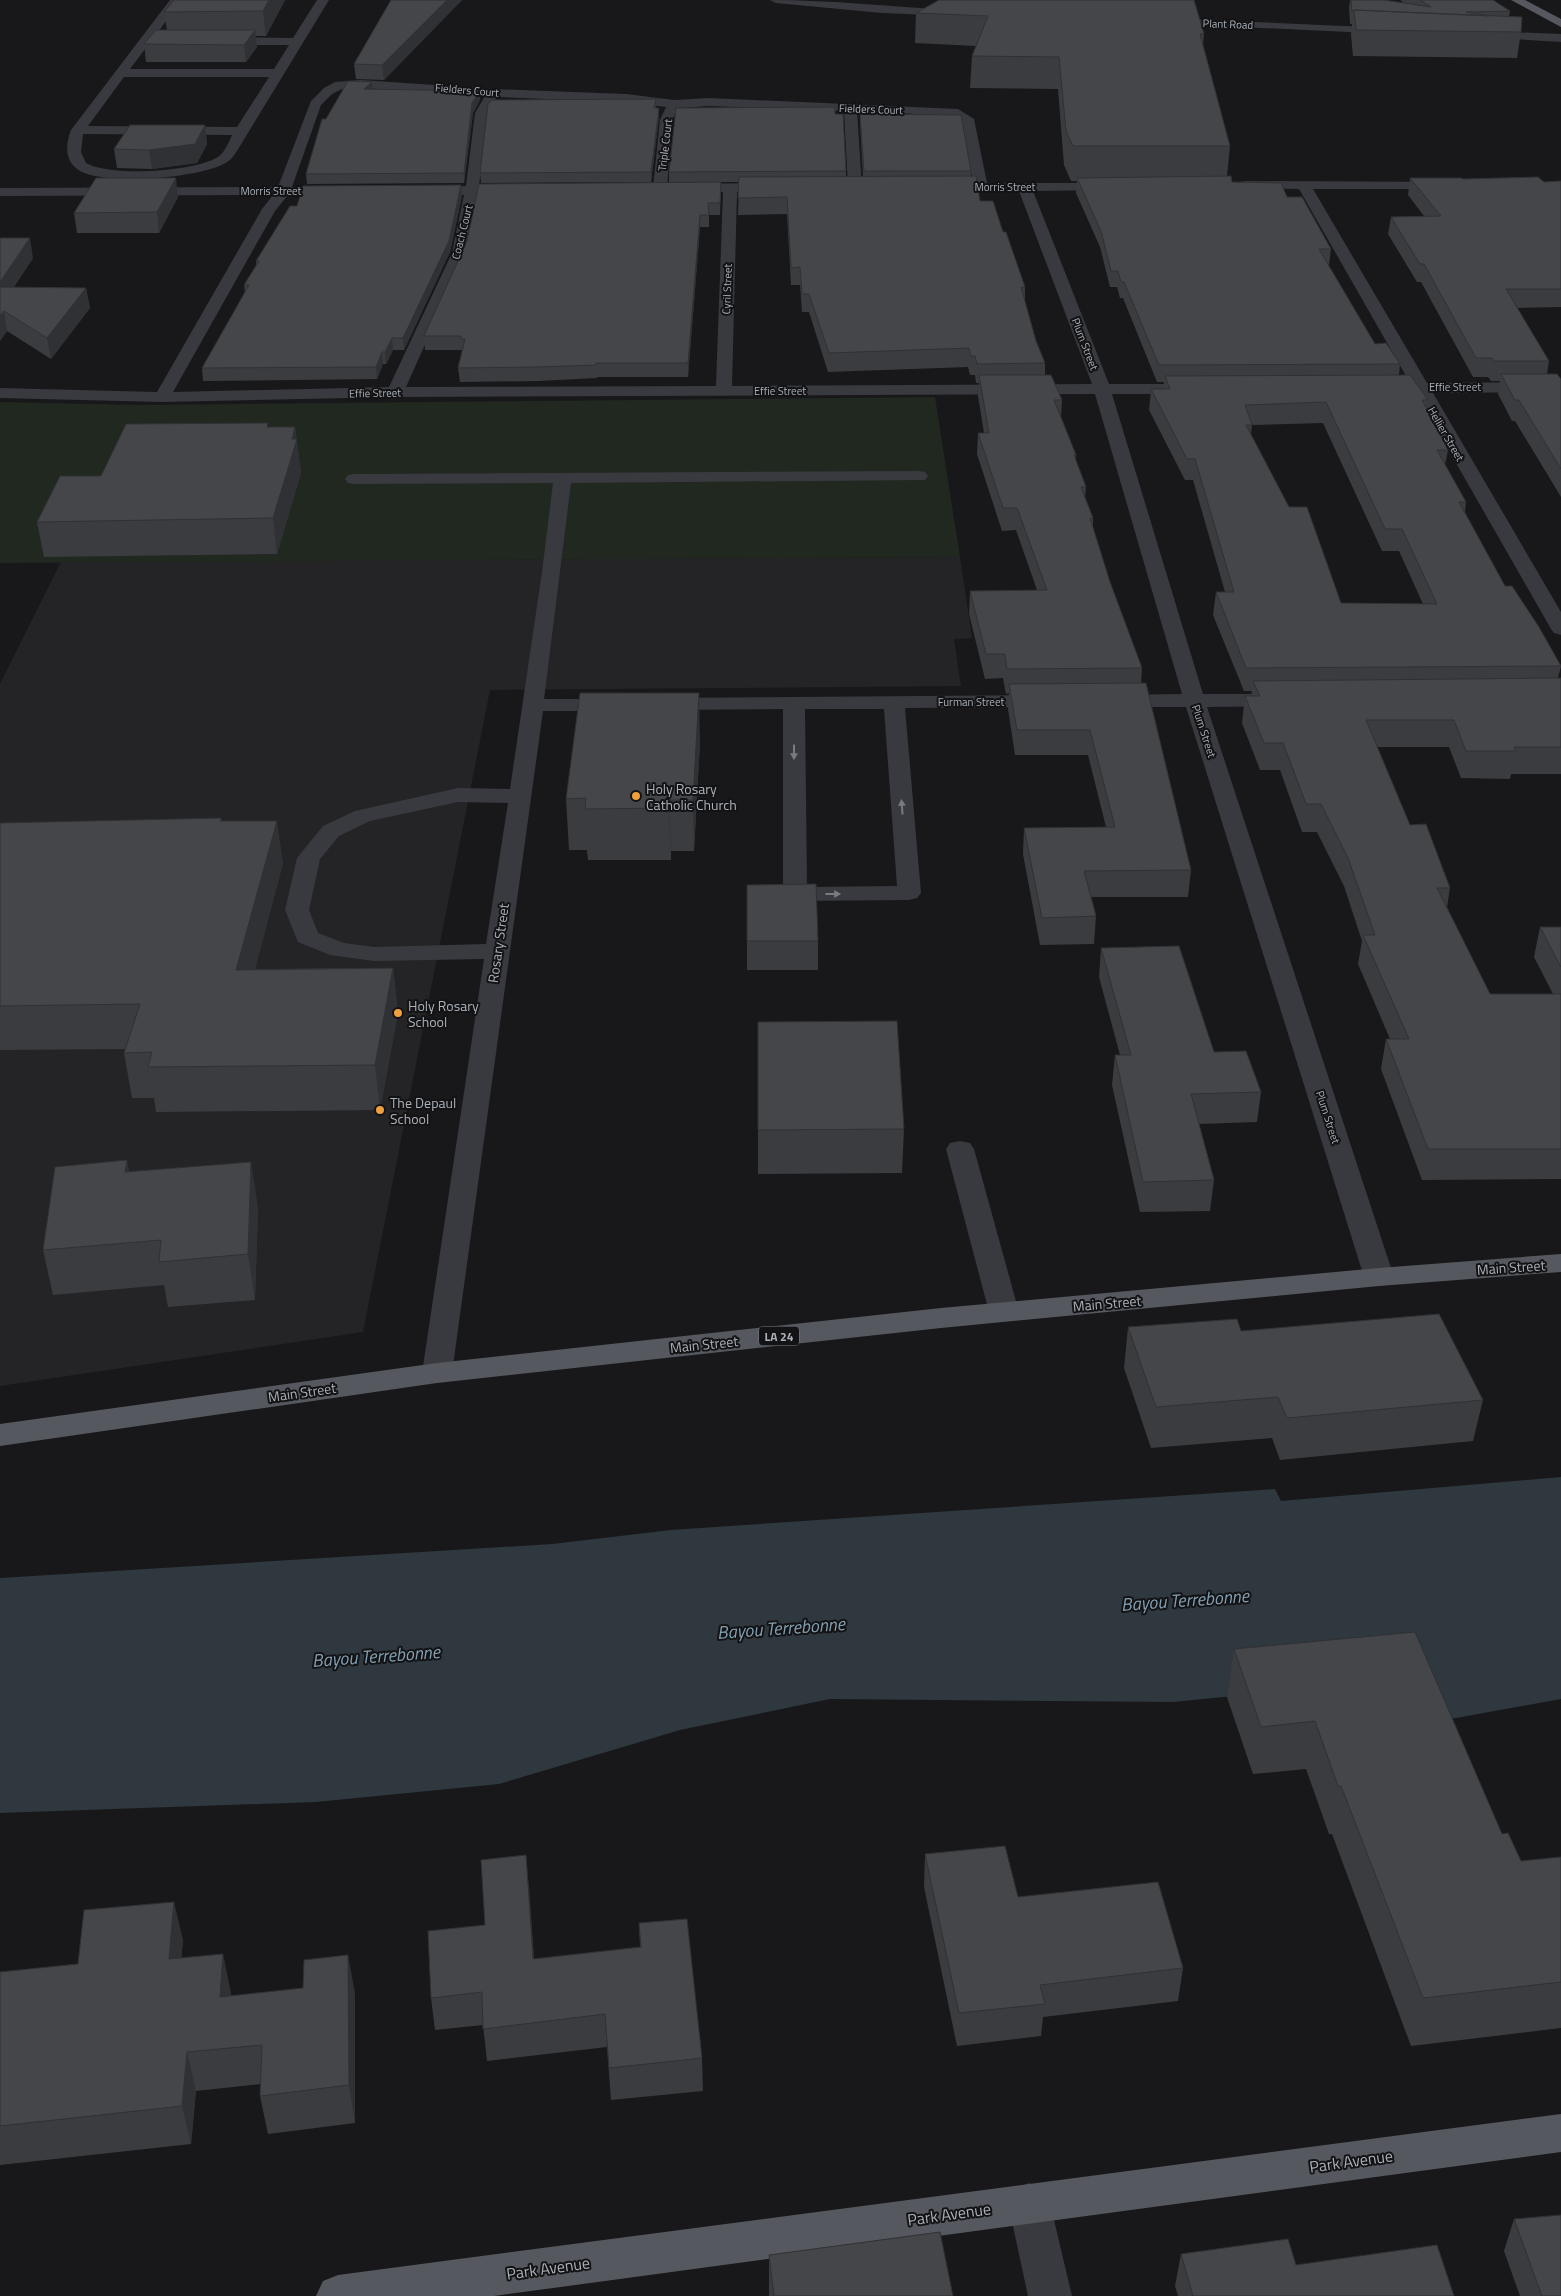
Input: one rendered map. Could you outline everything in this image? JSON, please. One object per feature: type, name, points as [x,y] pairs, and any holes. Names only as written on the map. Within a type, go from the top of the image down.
[{"type":"main road","points":[[1517,0],[1561,24]]},
{"type":"main road","name":"Main Street","points":[[0,1435],[436,1373],[1004,1312],[1379,1277],[1561,1263]]},
{"type":"main road","name":"Park Avenue","points":[[338,2296],[1561,2133]]},
{"type":"street","points":[[176,0],[78,130],[72,142],[77,161],[82,165],[94,171],[135,174],[181,172],[206,168],[225,158],[323,0]]},
{"type":"street","points":[[776,0],[972,13]]},
{"type":"street","points":[[922,11],[952,0]]},
{"type":"street","name":"Plant Road","points":[[1151,21],[1401,31]]},
{"type":"street","points":[[1471,34],[1561,38]]},
{"type":"street","points":[[145,41],[164,41]]},
{"type":"street","points":[[202,41],[297,42]]},
{"type":"street","points":[[122,73],[277,73]]},
{"type":"street","name":"Fielders Court","points":[[162,397],[269,209],[284,191],[315,104],[328,91],[338,85],[380,85],[493,93],[626,98],[674,104],[709,102],[943,111],[958,114],[968,119],[981,187]]},
{"type":"street","name":"Coach Court","points":[[396,392],[459,253],[472,190],[481,113],[493,93]]},
{"type":"street","name":"Triple Court","points":[[674,104],[666,120],[655,188],[730,188]]},
{"type":"street","points":[[850,108],[855,187]]},
{"type":"street","points":[[78,130],[241,131]]},
{"type":"street","name":"Hellier Street","points":[[1304,185],[1561,629]]},
{"type":"street","points":[[1234,186],[1462,185]]},
{"type":"street","name":"Plum Street","points":[[1024,186],[1102,390],[1195,701],[1379,1277]]},
{"type":"street","name":"Morris Street","points":[[922,187],[1124,186]]},
{"type":"street","points":[[730,188],[787,187]]},
{"type":"street","name":"Cyril Street","points":[[724,391],[730,188]]},
{"type":"street","points":[[413,191],[531,190]]},
{"type":"street","name":"Morris Street","points":[[0,192],[354,191]]},
{"type":"street","name":"Effie Street","points":[[1370,388],[1561,387]]},
{"type":"street","name":"Effie Street","points":[[0,393],[162,397],[396,392],[1211,389]]},
{"type":"street","points":[[354,479],[919,476]]},
{"type":"street","name":"Rosary Street","points":[[436,1373],[552,572],[563,478]]},
{"type":"street","points":[[1098,701],[1304,700]]},
{"type":"street","name":"Furman Street","points":[[532,706],[1069,701]]},
{"type":"street","points":[[794,703],[795,894],[909,894],[894,702]]},
{"type":"street","points":[[497,951],[374,954],[339,950],[307,937],[297,910],[309,858],[331,831],[363,816],[458,795],[519,796]]},
{"type":"street","points":[[960,1149],[1004,1312]]},
{"type":"street","points":[[1029,2203],[1050,2296]]},
{"type":"shaded area","points":[[935,397],[960,557],[0,563],[0,402],[142,405]]},
{"type":"shaded area","points":[[960,557],[972,638],[954,639],[961,686],[490,690],[363,1332],[0,1386],[0,684],[61,562]]},
{"type":"water","name":"Bayou Terrebonne","points":[[1561,1477],[1561,1699],[1456,1718],[1422,1722],[1399,1680],[1173,1702],[830,1699],[680,1730],[499,1784],[316,1802],[0,1813],[0,1578],[552,1544],[671,1530],[1275,1489],[1281,1501]]},
{"type":"building","points":[[174,0],[269,0],[263,11],[164,12]]},
{"type":"building","points":[[391,0],[447,0],[382,65],[354,64]]},
{"type":"building","points":[[939,0],[1194,0],[1204,34],[1200,34],[1230,146],[1073,146],[1066,131],[1059,57],[972,56],[988,16],[916,13]]},
{"type":"building","points":[[1351,0],[1384,0],[1431,7],[1420,0],[1493,0],[1510,11],[1466,12],[1489,16],[1352,11]]},
{"type":"building","points":[[1354,10],[1522,17],[1521,32],[1356,30]]},
{"type":"building","points":[[156,30],[255,30],[244,45],[144,44]]},
{"type":"building","points":[[348,81],[372,82],[364,89],[480,91],[472,103],[464,173],[306,174],[322,119],[326,119]]},
{"type":"building","points":[[656,99],[654,108],[659,108],[651,172],[480,173],[488,104],[491,100]]},
{"type":"building","points":[[835,107],[835,114],[843,114],[846,171],[669,172],[676,108]]},
{"type":"building","points":[[860,114],[961,115],[971,171],[864,171]]},
{"type":"building","points":[[130,125],[205,125],[195,144],[149,150],[114,149]]},
{"type":"building","points":[[976,176],[980,201],[993,201],[1003,232],[1006,232],[1025,287],[1021,287],[1036,341],[1045,363],[977,364],[975,356],[971,356],[969,348],[829,353],[809,294],[802,294],[800,267],[791,268],[787,197],[738,198],[739,177]]},
{"type":"building","points":[[1231,176],[1232,182],[1281,183],[1287,197],[1302,197],[1331,249],[1319,249],[1375,344],[1386,343],[1400,364],[1159,365],[1124,282],[1121,282],[1118,271],[1111,271],[1101,231],[1077,178]]},
{"type":"building","points":[[1538,177],[1544,182],[1561,181],[1561,289],[1506,289],[1549,361],[1494,361],[1492,358],[1476,358],[1424,264],[1420,264],[1391,217],[1441,216],[1410,178]]},
{"type":"building","points":[[96,178],[176,178],[157,212],[74,213]]},
{"type":"building","points":[[721,182],[720,203],[708,203],[709,215],[700,215],[688,363],[596,363],[596,365],[458,368],[465,339],[461,339],[461,336],[424,336],[467,241],[479,184]]},
{"type":"building","points":[[461,185],[449,241],[403,338],[392,338],[385,352],[382,352],[376,367],[202,368],[249,285],[244,285],[259,261],[256,261],[290,206],[297,206],[303,186]]},
{"type":"building","points":[[0,238],[30,238],[0,282]]},
{"type":"building","points":[[0,287],[86,288],[47,338],[4,311],[0,316]]},
{"type":"building","points":[[1501,374],[1557,374],[1561,379],[1561,469],[1519,400],[1515,400]]},
{"type":"building","points":[[979,375],[1051,375],[1062,400],[1054,400],[1076,455],[1074,455],[1086,487],[1081,487],[1093,518],[1090,518],[1110,582],[1142,668],[1007,669],[1005,654],[986,654],[970,591],[1047,590],[1017,508],[1003,508],[978,433],[989,433]]},
{"type":"building","points":[[1410,375],[1428,400],[1422,400],[1448,450],[1437,450],[1466,502],[1459,502],[1505,586],[1512,586],[1539,627],[1561,666],[1246,668],[1216,592],[1234,592],[1195,459],[1187,459],[1151,389],[1170,389],[1165,376]],"holes":[[[1326,402],[1385,529],[1402,529],[1437,604],[1341,603],[1307,507],[1289,507],[1246,425],[1252,425],[1245,405]]]},
{"type":"building","points":[[268,423],[267,427],[295,427],[292,439],[297,439],[273,518],[37,522],[60,476],[101,476],[126,424]]},
{"type":"building","points":[[1561,678],[1561,747],[1514,747],[1516,751],[1466,751],[1454,720],[1366,720],[1410,825],[1426,824],[1450,888],[1437,888],[1490,994],[1561,994],[1561,1149],[1428,1149],[1386,1039],[1409,1039],[1363,935],[1375,935],[1348,858],[1321,804],[1306,804],[1283,743],[1264,743],[1245,696],[1260,696],[1253,681]]},
{"type":"building","points":[[1146,683],[1191,870],[1084,871],[1096,916],[1042,918],[1024,828],[1115,827],[1090,730],[1017,730],[1009,684]]},
{"type":"building","points":[[580,693],[699,693],[693,800],[669,800],[669,808],[585,809],[586,798],[566,799]]},
{"type":"building","points":[[221,818],[220,821],[277,821],[236,970],[393,968],[375,1065],[148,1067],[152,1052],[124,1053],[140,1004],[0,1006],[0,823]]},
{"type":"building","points":[[816,884],[818,941],[747,941],[747,885]]},
{"type":"building","points":[[1540,927],[1561,927],[1561,967]]},
{"type":"building","points":[[1179,946],[1214,1052],[1246,1051],[1261,1092],[1191,1094],[1214,1180],[1143,1182],[1115,1055],[1131,1055],[1101,948]]},
{"type":"building","points":[[897,1021],[904,1129],[758,1130],[758,1022]]},
{"type":"building","points":[[127,1160],[125,1172],[251,1162],[248,1254],[159,1262],[161,1240],[43,1250],[55,1167]]},
{"type":"building","points":[[1439,1314],[1483,1400],[1287,1418],[1278,1397],[1156,1407],[1128,1327],[1237,1319],[1241,1331]]},
{"type":"building","points":[[1415,1632],[1502,1834],[1508,1833],[1521,1861],[1561,1857],[1561,1982],[1423,1998],[1341,1786],[1338,1786],[1315,1721],[1261,1727],[1234,1649]]},
{"type":"building","points":[[1005,1846],[1018,1897],[1158,1882],[1183,1968],[1040,1985],[1045,2004],[959,2013],[925,1854]]},
{"type":"building","points":[[526,1855],[533,1959],[641,1947],[639,1923],[687,1919],[702,2058],[609,2068],[605,2014],[483,2029],[482,1992],[431,1998],[428,1931],[485,1925],[481,1860]]},
{"type":"building","points":[[174,1902],[169,1959],[223,1954],[220,1997],[303,1988],[304,1960],[348,1955],[349,2085],[260,2096],[262,2045],[187,2052],[182,2106],[0,2126],[0,1972],[78,1964],[84,1910]]},
{"type":"building","points":[[1561,2215],[1561,2296],[1542,2296],[1514,2219]]},
{"type":"building","points":[[940,2232],[953,2296],[774,2296],[769,2255]]},
{"type":"building","points":[[1288,2239],[1296,2265],[1437,2245],[1454,2296],[1193,2296],[1181,2254]]},
{"type":"place","name":"Holy Rosary Catholic Church","points":[[636,796]]},
{"type":"place","name":"Holy Rosary School","points":[[398,1013]]},
{"type":"place","name":"The Depaul School","points":[[380,1110]]}]
